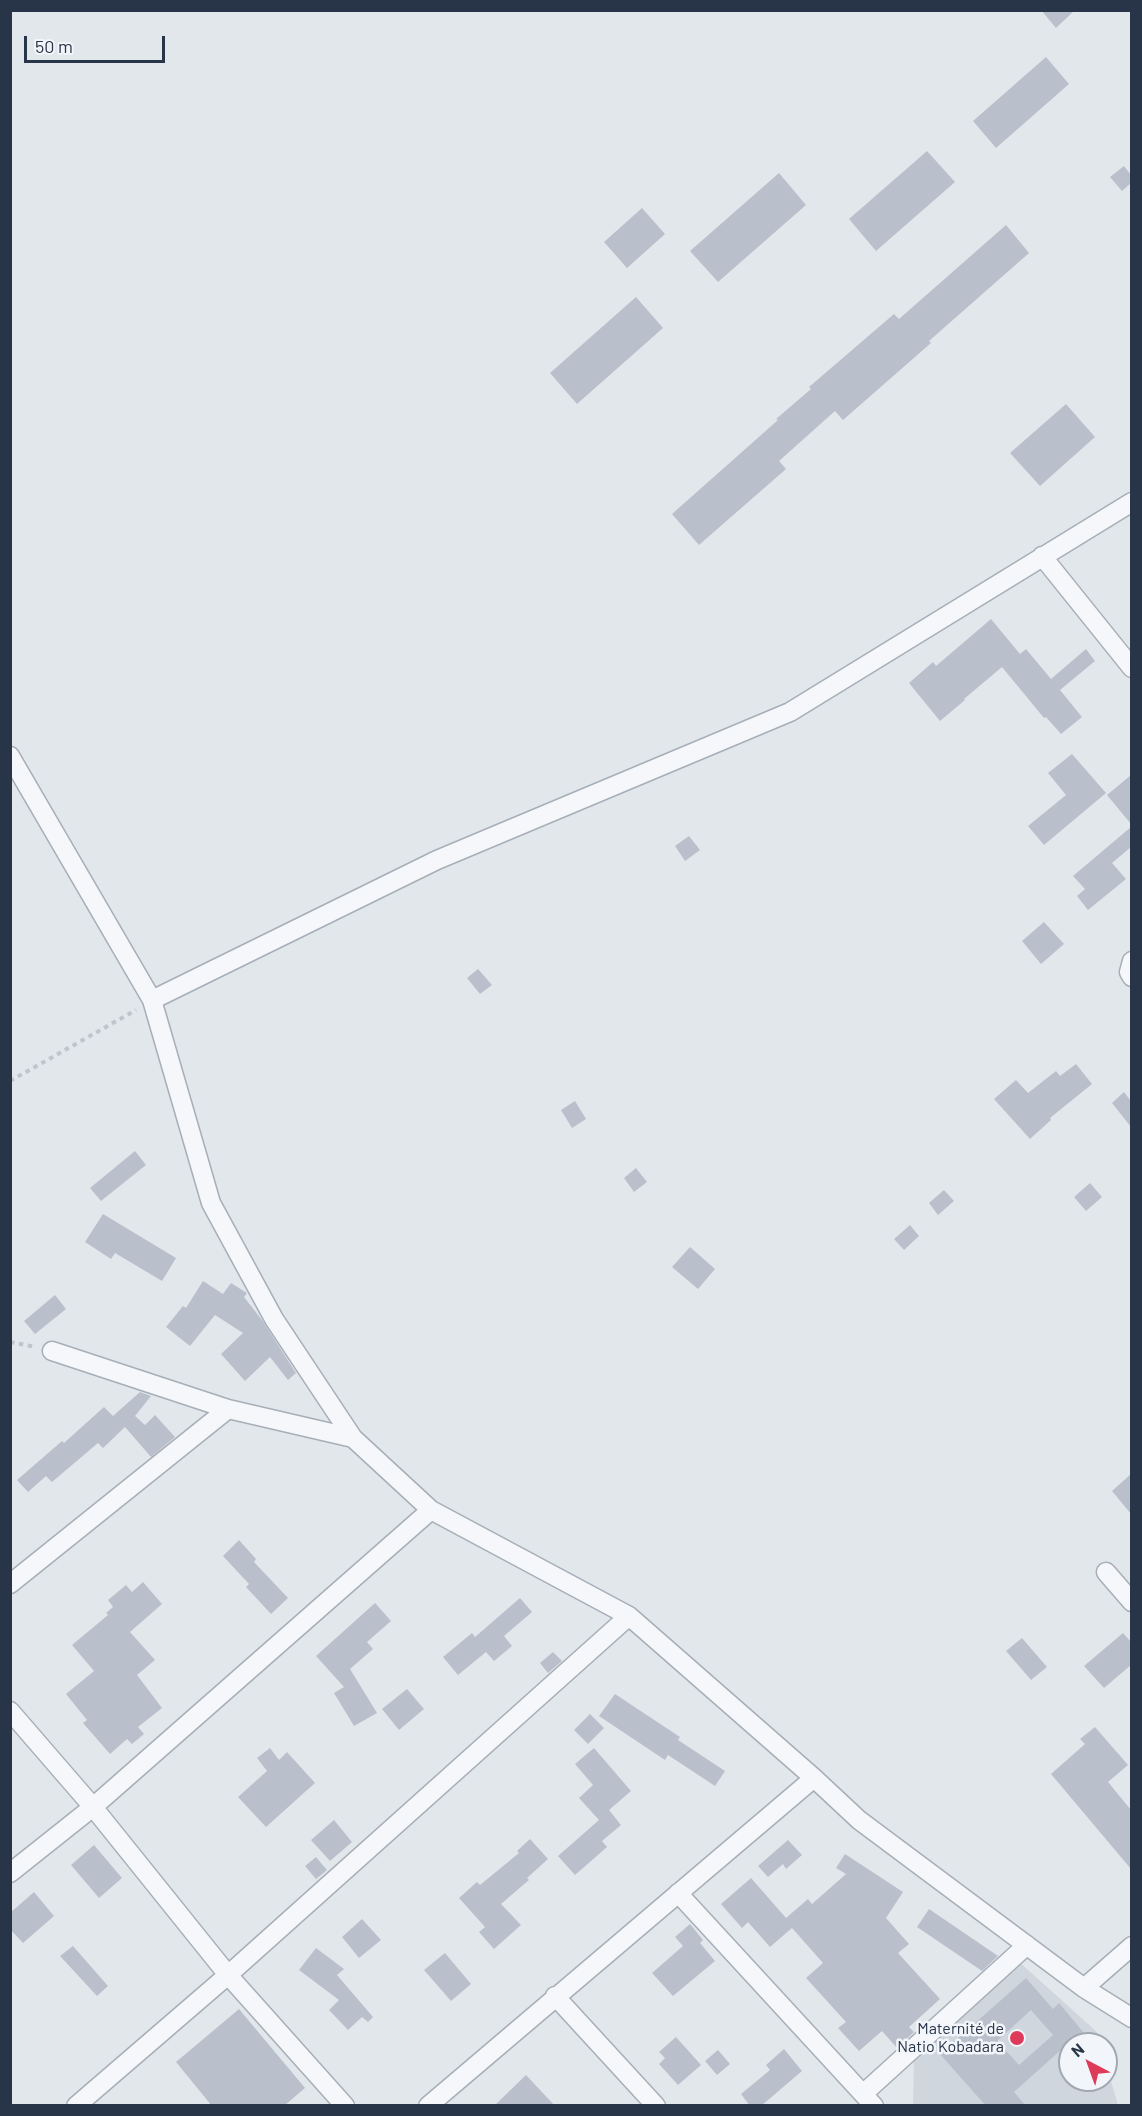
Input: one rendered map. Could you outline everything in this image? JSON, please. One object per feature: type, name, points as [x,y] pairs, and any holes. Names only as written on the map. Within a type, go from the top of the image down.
[{"type":"street","points":[[153,1000],[437,860],[790,712],[1131,502]]},
{"type":"street","points":[[1042,556],[1131,668]]},
{"type":"street","points":[[10,756],[153,1000],[211,1203],[274,1319],[354,1438],[431,1510],[628,1616],[860,1820],[1084,1988],[1131,2018]]},
{"type":"street","points":[[1131,961],[1129,972],[1131,977]]},
{"type":"street","points":[[51,1351],[228,1409],[354,1438]]},
{"type":"street","points":[[10,1584],[228,1409]]},
{"type":"street","points":[[10,1873],[93,1807],[431,1510]]},
{"type":"street","points":[[1106,1572],[1131,1602]]},
{"type":"street","points":[[76,2106],[228,1975],[628,1616]]},
{"type":"street","points":[[10,1711],[93,1807],[228,1975],[345,2106]]},
{"type":"street","points":[[428,2106],[814,1778]]},
{"type":"street","points":[[678,1893],[869,2099],[1027,1945]]},
{"type":"street","points":[[1084,1988],[1131,1946]]},
{"type":"street","points":[[555,1996],[656,2106]]},
{"type":"path","points":[[10,1081],[153,1000]]},
{"type":"path","points":[[10,1341],[51,1351]]},
{"type":"shaded area","name":"Maternité de Natio Kobadara","points":[[1017,1960],[1097,2032],[1058,2032],[1058,2092],[1114,2092],[1118,2105],[913,2106],[914,2058]]},
{"type":"building","points":[[1041,10],[1075,10],[1056,28]]},
{"type":"building","points":[[1046,57],[1069,84],[996,148],[973,121]]},
{"type":"building","points":[[927,151],[955,182],[876,251],[849,219]]},
{"type":"building","points":[[1124,166],[1131,175],[1131,183],[1122,191],[1110,177]]},
{"type":"building","points":[[779,173],[806,205],[718,282],[690,251]]},
{"type":"building","points":[[642,208],[665,234],[627,268],[604,242]]},
{"type":"building","points":[[1006,225],[1029,253],[843,420],[835,411],[779,461],[786,469],[699,545],[672,514],[778,420],[776,419],[811,389],[809,387],[894,314],[899,319]]},
{"type":"building","points":[[636,297],[663,328],[577,404],[550,373]]},
{"type":"building","points":[[1066,404],[1095,437],[1040,486],[1010,453]]},
{"type":"building","points":[[991,619],[1020,654],[1026,649],[1051,679],[1086,649],[1095,661],[1060,690],[1082,717],[1061,734],[1046,717],[1044,718],[1002,667],[940,721],[909,683],[933,662],[936,666]]},
{"type":"building","points":[[1072,754],[1106,793],[1044,845],[1028,826],[1066,795],[1048,773]]},
{"type":"building","points":[[1131,775],[1131,824],[1107,795]]},
{"type":"building","points":[[1131,827],[1131,847],[1112,863],[1126,879],[1088,910],[1077,896],[1085,889],[1073,876]]},
{"type":"building","points":[[689,836],[700,850],[685,861],[675,846]]},
{"type":"building","points":[[1044,922],[1064,944],[1041,964],[1022,941]]},
{"type":"building","points":[[478,969],[492,985],[480,994],[467,978]]},
{"type":"building","points":[[1076,1064],[1092,1084],[1050,1118],[1051,1120],[1030,1139],[994,1099],[1016,1080],[1028,1093],[1056,1071],[1060,1076]]},
{"type":"building","points":[[1124,1092],[1131,1101],[1131,1127],[1112,1103]]},
{"type":"building","points":[[575,1101],[586,1119],[572,1128],[561,1110]]},
{"type":"building","points":[[135,1151],[146,1165],[101,1201],[90,1188]]},
{"type":"building","points":[[636,1168],[647,1182],[634,1192],[624,1178]]},
{"type":"building","points":[[1090,1183],[1102,1197],[1086,1211],[1074,1197]]},
{"type":"building","points":[[944,1190],[954,1201],[938,1215],[929,1203]]},
{"type":"building","points":[[103,1214],[176,1258],[162,1281],[115,1253],[111,1259],[85,1242]]},
{"type":"building","points":[[910,1225],[919,1236],[904,1250],[894,1239]]},
{"type":"building","points":[[690,1247],[715,1269],[698,1289],[672,1267]]},
{"type":"building","points":[[203,1281],[223,1294],[231,1283],[247,1293],[244,1297],[262,1320],[296,1373],[288,1380],[270,1357],[245,1381],[221,1354],[243,1333],[215,1315],[190,1346],[166,1327],[183,1306],[186,1308]]},
{"type":"building","points":[[55,1295],[66,1309],[35,1334],[24,1321]]},
{"type":"building","points":[[140,1392],[151,1396],[135,1416],[145,1425],[155,1415],[175,1437],[151,1457],[125,1427],[103,1448],[98,1443],[52,1482],[46,1476],[28,1492],[17,1480],[62,1441],[64,1443],[104,1407],[113,1416]]},
{"type":"building","points":[[1131,1474],[1131,1514],[1112,1491]]},
{"type":"building","points":[[239,1540],[256,1559],[254,1562],[288,1598],[271,1614],[246,1587],[249,1584],[223,1556]]},
{"type":"building","points":[[143,1582],[162,1604],[130,1632],[155,1660],[137,1675],[162,1708],[138,1727],[144,1734],[132,1744],[127,1739],[110,1754],[83,1723],[87,1720],[66,1694],[94,1671],[72,1645],[108,1615],[106,1613],[113,1607],[108,1600],[126,1585],[132,1592]]},
{"type":"building","points":[[520,1598],[532,1612],[504,1636],[512,1646],[494,1661],[486,1652],[458,1675],[443,1657],[472,1633],[475,1637]]},
{"type":"building","points":[[375,1603],[391,1621],[367,1642],[373,1649],[350,1669],[377,1713],[354,1726],[334,1693],[344,1687],[316,1656]]},
{"type":"building","points":[[1123,1633],[1131,1642],[1131,1665],[1104,1688],[1084,1666]]},
{"type":"building","points":[[1022,1638],[1047,1667],[1031,1680],[1006,1651]]},
{"type":"building","points":[[553,1652],[562,1661],[548,1673],[540,1663]]},
{"type":"building","points":[[407,1689],[424,1709],[399,1730],[382,1709]]},
{"type":"building","points":[[615,1694],[680,1737],[678,1740],[725,1771],[715,1786],[668,1755],[665,1760],[599,1716]]},
{"type":"building","points":[[590,1714],[604,1728],[588,1744],[574,1730]]},
{"type":"building","points":[[1095,1727],[1128,1765],[1108,1782],[1131,1810],[1131,1869],[1051,1774],[1085,1744],[1080,1739]]},
{"type":"building","points":[[270,1748],[279,1760],[287,1752],[315,1783],[266,1827],[238,1797],[267,1771],[257,1758]]},
{"type":"building","points":[[594,1748],[631,1791],[609,1810],[621,1825],[602,1841],[607,1847],[575,1875],[558,1856],[599,1820],[579,1798],[593,1785],[575,1764]]},
{"type":"building","points":[[334,1820],[352,1842],[330,1861],[311,1840]]},
{"type":"building","points":[[530,1839],[548,1859],[527,1878],[529,1880],[501,1904],[521,1925],[494,1949],[479,1932],[485,1927],[459,1898],[477,1882],[480,1885],[519,1853],[517,1851]]},
{"type":"building","points":[[788,1840],[802,1855],[786,1869],[783,1864],[768,1877],[758,1866]]},
{"type":"building","points":[[94,1845],[122,1878],[99,1898],[71,1865]]},
{"type":"building","points":[[845,1854],[903,1892],[886,1918],[909,1944],[898,1953],[940,1999],[909,2027],[914,2032],[897,2048],[882,2031],[859,2051],[838,2028],[846,2022],[806,1978],[823,1963],[792,1928],[770,1947],[748,1922],[742,1928],[721,1904],[751,1878],[786,1918],[808,1899],[812,1904],[846,1874],[836,1868]]},
{"type":"building","points":[[316,1857],[327,1870],[316,1879],[305,1866]]},
{"type":"building","points":[[34,1892],[54,1916],[23,1943],[10,1929],[10,1913]]},
{"type":"building","points":[[929,1909],[998,1956],[982,1971],[917,1927]]},
{"type":"building","points":[[362,1919],[381,1940],[359,1958],[342,1937]]},
{"type":"building","points":[[690,1924],[703,1940],[700,1943],[715,1961],[673,1996],[652,1973],[683,1946],[675,1937]]},
{"type":"building","points":[[73,1946],[108,1986],[97,1996],[60,1956]]},
{"type":"building","points":[[316,1948],[344,1969],[337,1975],[373,2017],[368,2022],[362,2017],[348,2030],[329,2010],[339,2000],[299,1970]]},
{"type":"building","points":[[445,1953],[471,1984],[451,2001],[424,1970]]},
{"type":"building","points":[[1026,1978],[1053,2009],[1059,2003],[1083,2032],[1058,2032],[1058,2052],[1014,2092],[1026,2106],[986,2106],[940,2054]],"holes":[[[1031,2010],[1053,2035],[1019,2065],[997,2041]]]},
{"type":"building","points":[[239,2009],[305,2088],[284,2106],[212,2106],[176,2062]]},
{"type":"building","points":[[676,2037],[701,2065],[678,2085],[659,2064],[665,2058],[659,2052]]},
{"type":"building","points":[[784,2049],[802,2071],[761,2106],[750,2106],[741,2094],[770,2070],[766,2065]]},
{"type":"building","points":[[718,2050],[730,2064],[717,2075],[705,2061]]},
{"type":"building","points":[[526,2075],[555,2106],[494,2106]]},
{"type":"place","name":"Maternité de Natio Kobadara","points":[[1017,2038]]}]
